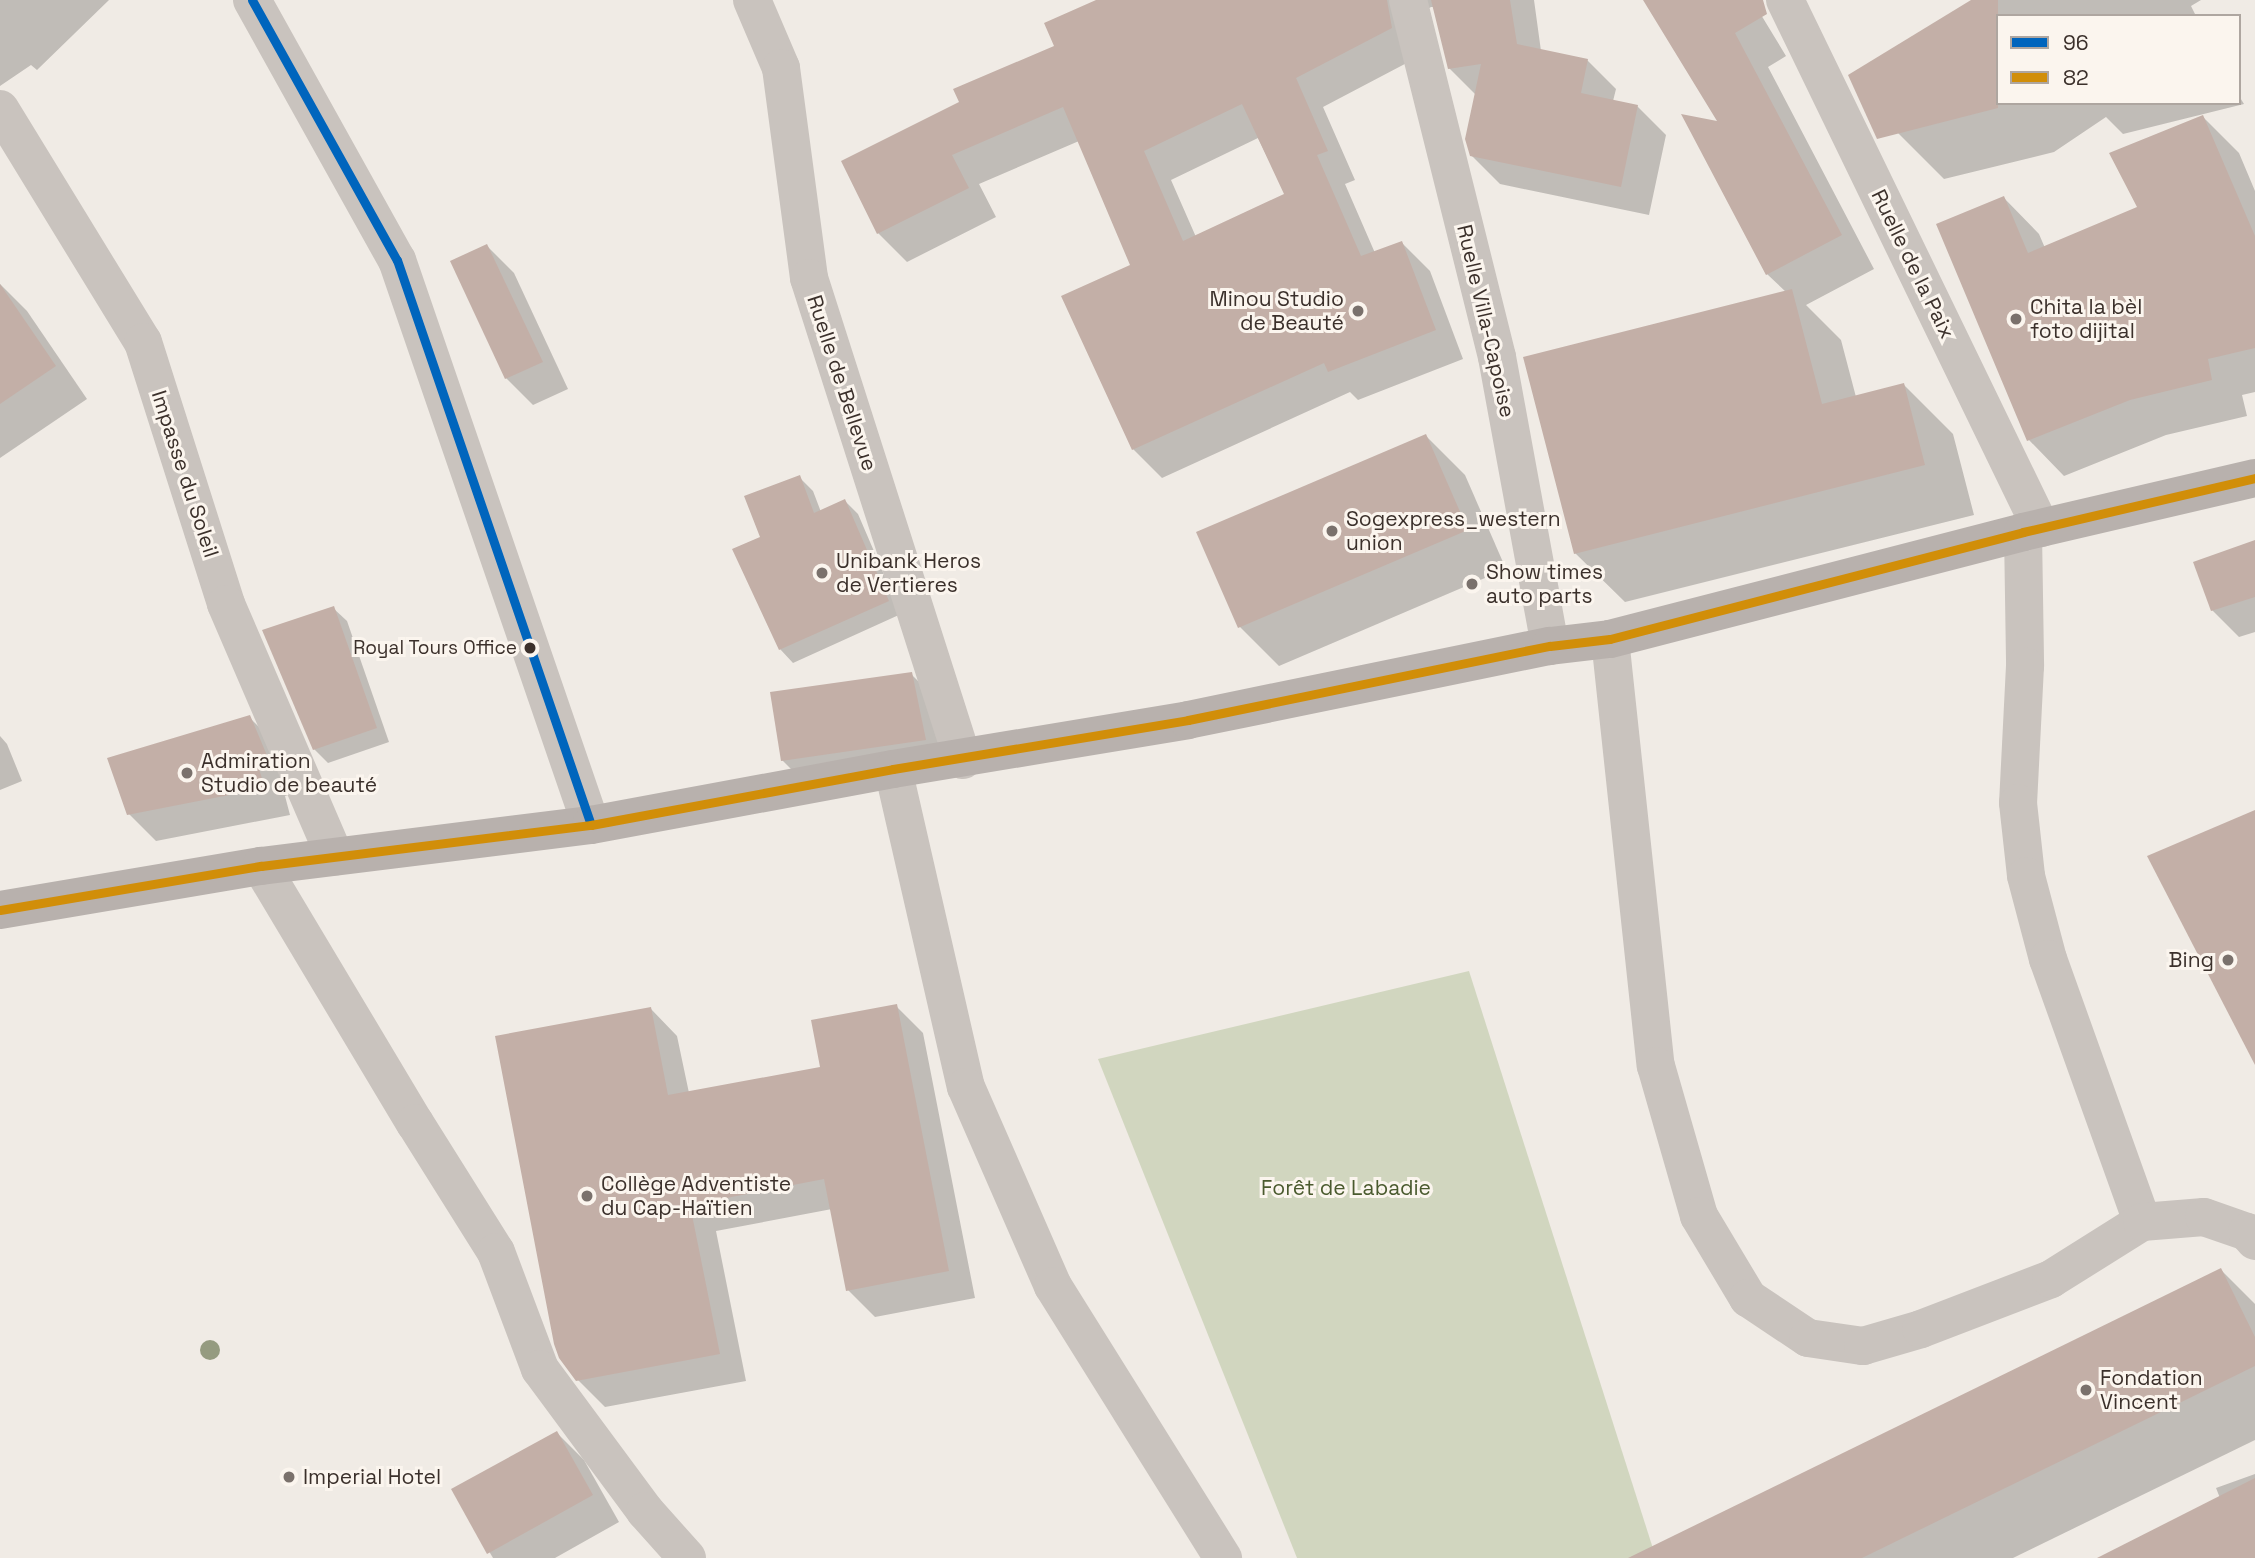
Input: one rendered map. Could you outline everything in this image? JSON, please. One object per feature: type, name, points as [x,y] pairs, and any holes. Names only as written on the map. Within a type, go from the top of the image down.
[{"type":"main road","points":[[0,910],[261,866],[591,825],[894,769],[963,760],[1201,718],[1550,646],[1610,639],[2032,530],[2255,478]]},
{"type":"street","points":[[252,0],[397,260],[591,825]]},
{"type":"street","name":"Ruelle de Bellevue","points":[[752,0],[780,68],[808,278],[963,760]]},
{"type":"street","name":"Ruelle Villa-Capoise","points":[[1408,0],[1497,357],[1550,646]]},
{"type":"street","name":"Ruelle de la Paix","points":[[1785,0],[2032,530]]},
{"type":"street","name":"Impasse du Soleil","points":[[0,109],[143,342],[226,604],[335,857]]},
{"type":"street","points":[[2032,530],[2018,803],[2026,876],[2048,958],[2142,1223]]},
{"type":"street","points":[[1610,639],[1656,1066],[1699,1216],[1748,1298],[1808,1338],[1863,1346],[1921,1329],[2051,1279],[2142,1223],[2204,1217],[2247,1231],[2255,1241]]},
{"type":"street","points":[[894,769],[966,1087],[1053,1286],[1223,1558]]},
{"type":"street","points":[[261,866],[415,1123],[496,1252],[540,1369],[645,1511],[687,1558]]},
{"type":"green space","name":"Forêt de Labadie","points":[[1469,971],[1656,1558],[1297,1558],[1098,1059]]},
{"type":"building","points":[[1096,0],[1387,0],[1392,28],[1296,78],[1328,151],[1317,155],[1361,256],[1402,241],[1436,330],[1328,372],[1324,363],[1132,450],[1061,296],[1130,265],[1063,107],[952,155],[969,188],[877,234],[841,161],[959,102],[953,89],[1054,46],[1044,23]],"holes":[[[1242,104],[1284,194],[1183,241],[1144,151]]]},
{"type":"building","points":[[1431,0],[1510,0],[1517,44],[1588,59],[1581,93],[1638,105],[1621,187],[1470,156],[1465,139],[1481,64],[1448,69]]},
{"type":"building","points":[[1643,0],[1763,0],[1767,14],[1735,33],[1842,235],[1766,275],[1681,114],[1717,121]]},
{"type":"building","points":[[1971,0],[1998,0],[1998,108],[1877,139],[1848,75]]},
{"type":"building","points":[[2203,115],[2255,236],[2255,348],[2208,359],[2212,380],[2130,400],[2027,441],[1936,224],[2004,196],[2028,253],[2137,207],[2109,153]]},
{"type":"building","points":[[487,244],[543,362],[505,379],[450,261]]},
{"type":"building","points":[[0,284],[56,366],[0,404]]},
{"type":"building","points":[[1792,289],[1822,404],[1904,383],[1925,465],[1574,554],[1523,357]]},
{"type":"building","name":"Sogexpress_western union","points":[[1426,434],[1468,530],[1238,628],[1196,532]]},
{"type":"building","points":[[800,475],[814,513],[845,499],[889,601],[779,650],[732,549],[760,537],[744,496]]},
{"type":"building","points":[[2255,540],[2255,597],[2211,611],[2193,562]]},
{"type":"building","points":[[334,606],[377,728],[313,750],[262,630]]},
{"type":"building","points":[[912,672],[926,740],[781,761],[770,692]]},
{"type":"building","name":"Admiration Studio de beauté","points":[[250,715],[271,765],[259,769],[265,788],[127,815],[107,758]]},
{"type":"building","name":"Bing","points":[[2255,810],[2255,1065],[2147,856]]},
{"type":"building","points":[[897,1004],[949,1271],[846,1291],[824,1179],[690,1205],[720,1354],[576,1381],[559,1358],[554,1344],[495,1036],[651,1007],[668,1095],[820,1067],[811,1020]]},
{"type":"building","points":[[2221,1268],[2255,1337],[2255,1366],[1862,1558],[1628,1558]]},
{"type":"building","points":[[557,1431],[593,1495],[487,1554],[451,1489]]},
{"type":"building","points":[[2255,1478],[2255,1558],[2097,1558]]},
{"type":"transit line","name":"96","points":[[252,0],[397,260],[591,825]]},
{"type":"transit line","name":"82","points":[[0,910],[261,866],[591,825],[893,769],[1188,720],[1550,646],[1610,639],[2023,532],[2255,478]]},
{"type":"place","name":"Minou Studio de Beauté","points":[[1358,311]]},
{"type":"place","name":"Chita la bèl foto dijital","points":[[2016,319]]},
{"type":"place","name":"Sogexpress_western union","points":[[1332,531]]},
{"type":"place","name":"Unibank Heros de Vertieres","points":[[822,573]]},
{"type":"place","name":"Show times auto parts","points":[[1472,584]]},
{"type":"place","name":"Royal Tours Office","points":[[530,648]]},
{"type":"place","name":"Admiration Studio de beauté","points":[[187,773]]},
{"type":"place","name":"Bing","points":[[2228,960]]},
{"type":"place","name":"Collège Adventiste du Cap-Haïtien","points":[[587,1196]]},
{"type":"place","name":"Fondation Vincent","points":[[2086,1390]]},
{"type":"place","name":"Imperial Hotel","points":[[289,1477]]}]
